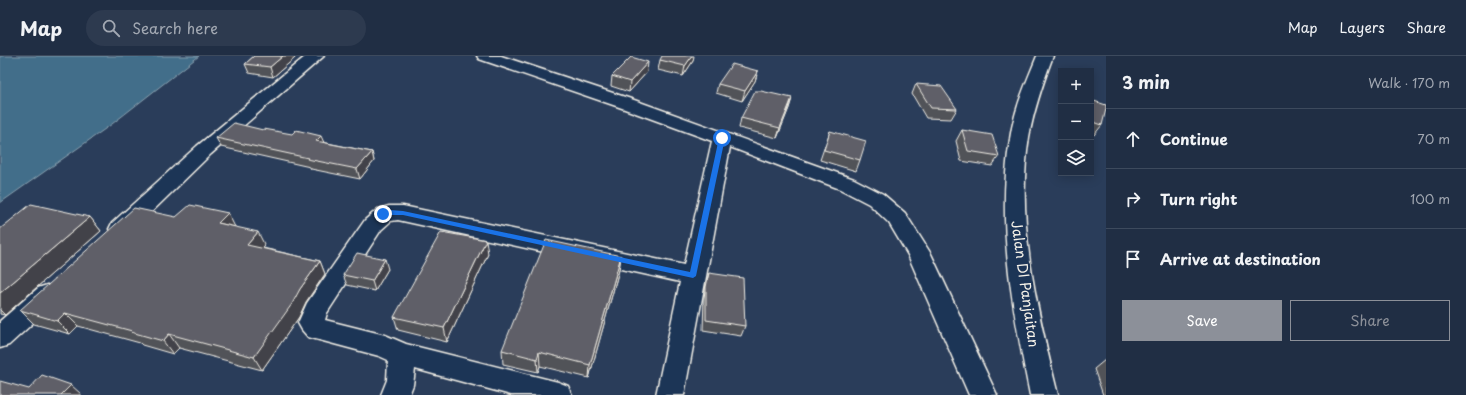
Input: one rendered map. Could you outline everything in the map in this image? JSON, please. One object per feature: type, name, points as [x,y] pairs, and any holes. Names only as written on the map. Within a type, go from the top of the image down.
[{"type":"street","points":[[104,243],[204,150],[316,56]]},
{"type":"street","points":[[485,56],[628,104],[722,138],[847,184],[876,199],[897,218],[919,254],[983,395]]},
{"type":"street","name":"Jalan DI Panjaitan","points":[[1044,395],[1020,272],[1016,240],[1014,189],[1021,129],[1032,90],[1045,56]]},
{"type":"street","points":[[670,395],[722,138]]},
{"type":"street","points":[[558,395],[400,354],[384,346],[317,329],[310,323],[316,310],[369,230],[383,214],[387,213],[403,213],[693,276]]},
{"type":"street","points":[[0,337],[64,280]]},
{"type":"street","points":[[395,395],[398,388],[402,366],[400,354]]},
{"type":"water","points":[[0,56],[199,56],[112,124],[0,203]]},
{"type":"building","points":[[254,56],[283,56],[270,67],[245,64]]},
{"type":"building","points":[[662,56],[692,56],[685,66],[660,60]]},
{"type":"building","points":[[631,57],[648,62],[630,82],[612,76]]},
{"type":"building","points":[[732,64],[758,71],[745,91],[718,84]]},
{"type":"building","points":[[916,84],[941,86],[957,109],[931,108]]},
{"type":"building","points":[[755,91],[792,98],[780,128],[741,118]]},
{"type":"building","points":[[1094,101],[1106,105],[1102,125],[1094,122]]},
{"type":"building","points":[[234,123],[263,130],[292,134],[296,130],[321,136],[316,141],[372,152],[357,169],[216,138]]},
{"type":"building","points":[[962,130],[992,135],[999,156],[968,151]]},
{"type":"building","points":[[830,131],[866,141],[860,160],[824,150]]},
{"type":"building","points":[[31,204],[90,217],[0,293],[0,229]]},
{"type":"building","points":[[190,205],[228,213],[218,223],[258,232],[247,245],[320,261],[300,289],[292,304],[254,357],[169,334],[163,341],[65,313],[57,321],[20,310],[134,208],[176,217]]},
{"type":"building","points":[[441,232],[486,240],[444,328],[394,317]]},
{"type":"building","points":[[546,240],[621,256],[590,365],[539,352],[537,359],[502,350]]},
{"type":"building","points":[[357,253],[385,259],[372,281],[343,275]]},
{"type":"building","points":[[709,273],[743,278],[745,326],[706,320],[706,287]]},
{"type":"building","points":[[42,375],[71,385],[61,395],[0,395],[0,381],[29,389]]},
{"type":"route","points":[[383,214],[390,212],[403,213],[676,271],[693,276],[722,138]]}]
